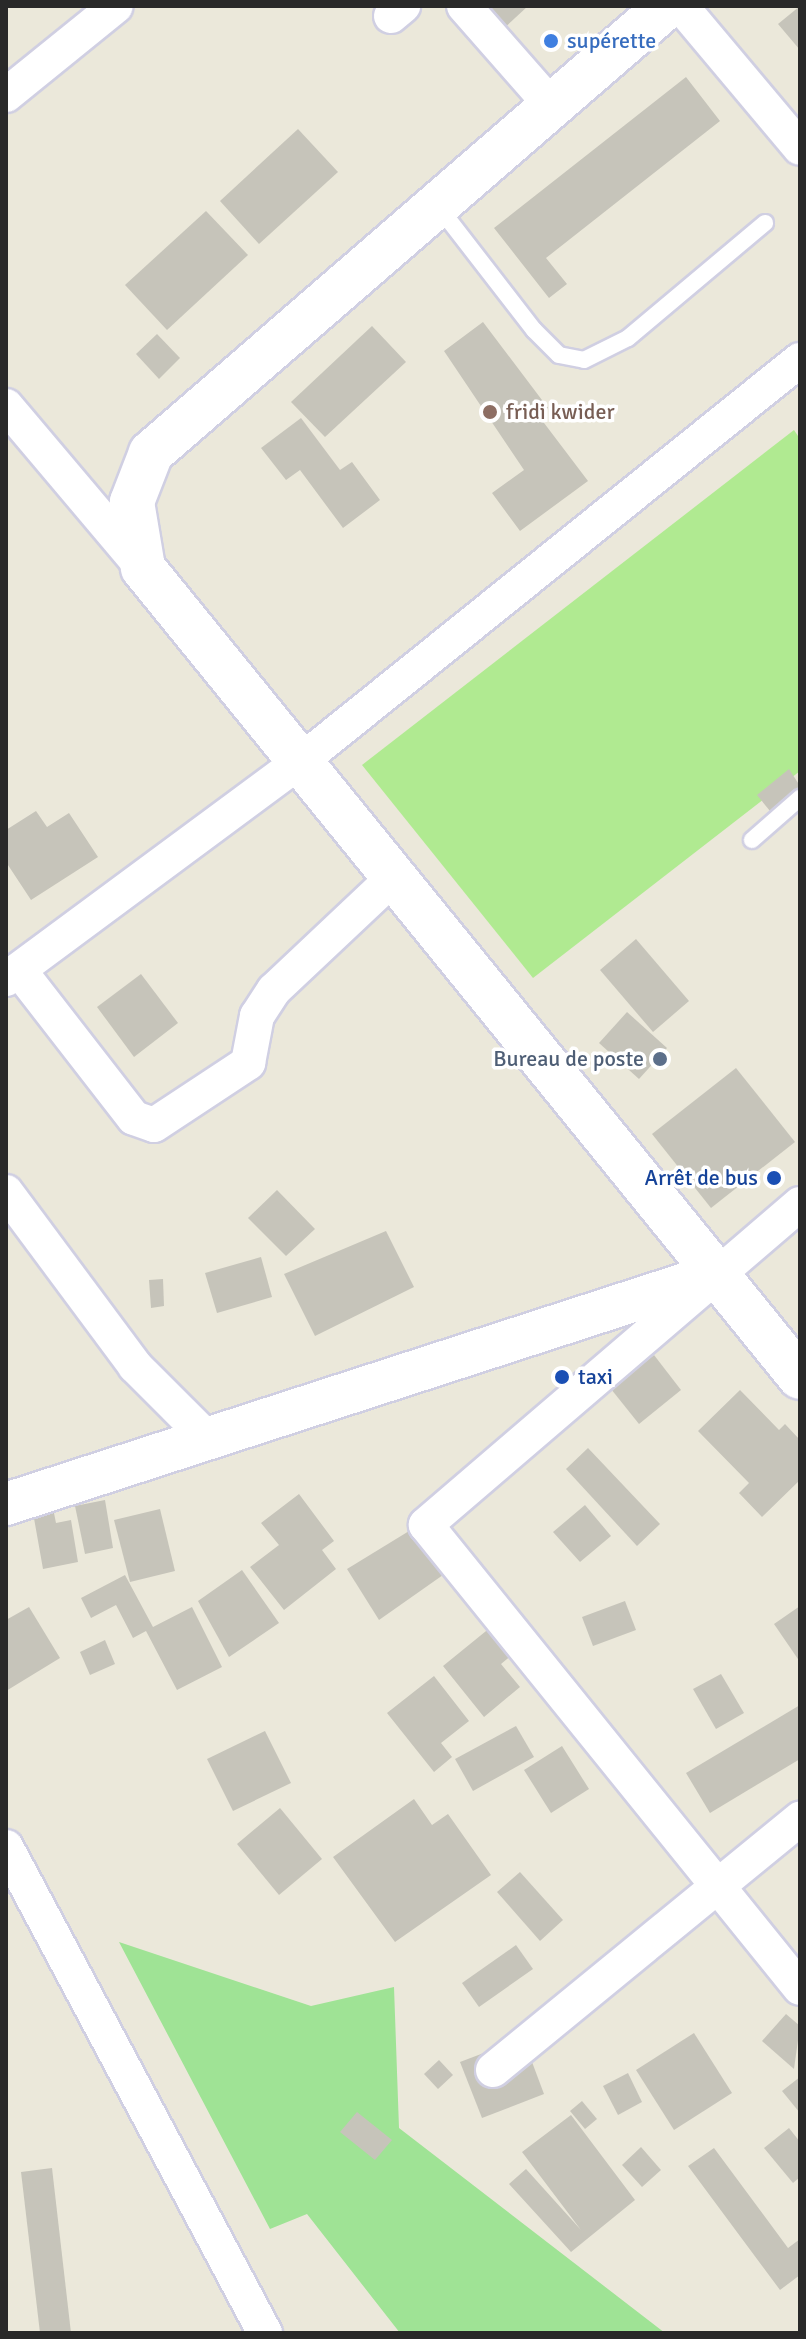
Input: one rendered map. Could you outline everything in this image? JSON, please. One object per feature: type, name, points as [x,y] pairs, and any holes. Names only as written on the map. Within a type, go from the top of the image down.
[{"type":"main road","points":[[667,6],[151,453],[132,502],[143,568],[800,1377]]},
{"type":"street","points":[[6,95],[116,6]]},
{"type":"street","points":[[464,6],[552,106]]},
{"type":"street","points":[[681,6],[800,148]]},
{"type":"street","points":[[394,877],[274,990],[257,1016],[248,1063],[154,1125],[134,1118],[13,974],[301,761],[800,360]]},
{"type":"street","points":[[6,406],[143,568]]},
{"type":"street","points":[[6,1192],[135,1366],[207,1438]]},
{"type":"street","points":[[800,1204],[426,1525],[800,1988]]},
{"type":"street","points":[[6,1504],[716,1274]]},
{"type":"street","points":[[493,2070],[800,1819]]},
{"type":"street","points":[[6,1847],[265,2333]]},
{"type":"lane","points":[[437,205],[534,330],[559,355],[584,360],[628,338],[765,223]]},
{"type":"lane","points":[[752,840],[800,798]]},
{"type":"green space","points":[[794,430],[800,439],[800,771],[533,978],[362,765]]},
{"type":"green space","points":[[119,1942],[311,2006],[394,1987],[399,2128],[665,2333],[400,2333],[307,2214],[270,2229]]},
{"type":"building","points":[[473,6],[528,6],[499,33]]},
{"type":"building","points":[[800,6],[800,50],[778,24]]},
{"type":"building","points":[[686,77],[720,121],[546,258],[567,284],[549,298],[494,228]]},
{"type":"building","points":[[298,129],[338,172],[259,244],[220,201]]},
{"type":"building","points":[[206,211],[248,255],[167,330],[125,285]]},
{"type":"building","points":[[483,322],[548,408],[538,415],[588,481],[520,531],[492,493],[524,470],[444,351]]},
{"type":"building","points":[[372,326],[406,362],[325,437],[291,402]]},
{"type":"building","points":[[157,334],[180,358],[159,379],[136,354]]},
{"type":"building","points":[[301,418],[340,470],[352,462],[380,500],[343,528],[300,470],[286,480],[261,448]]},
{"type":"building","points":[[789,769],[800,786],[770,811],[757,795]]},
{"type":"building","points":[[36,811],[47,827],[69,813],[98,857],[31,900],[6,862],[6,830]]},
{"type":"building","points":[[636,939],[689,1001],[653,1032],[600,970]]},
{"type":"building","points":[[141,974],[178,1023],[134,1057],[97,1007]]},
{"type":"building","points":[[627,1012],[667,1048],[639,1079],[599,1043]]},
{"type":"building","points":[[736,1068],[795,1142],[711,1208],[652,1134]]},
{"type":"building","points":[[277,1190],[315,1229],[286,1256],[248,1218]]},
{"type":"building","points":[[386,1231],[414,1287],[315,1336],[284,1274]]},
{"type":"building","points":[[261,1257],[272,1297],[217,1313],[205,1273]]},
{"type":"building","points":[[163,1279],[164,1306],[151,1308],[149,1280]]},
{"type":"building","points":[[654,1355],[681,1390],[639,1424],[611,1389]]},
{"type":"building","points":[[740,1390],[779,1430],[785,1424],[800,1440],[800,1480],[762,1517],[739,1493],[749,1483],[698,1431]]},
{"type":"building","points":[[588,1448],[660,1524],[637,1546],[566,1469]]},
{"type":"building","points":[[299,1494],[334,1541],[322,1550],[336,1569],[284,1610],[250,1567],[279,1545],[261,1523]]},
{"type":"building","points":[[105,1500],[113,1548],[85,1554],[75,1506]]},
{"type":"building","points":[[52,1503],[56,1523],[71,1520],[78,1562],[43,1569],[32,1507]]},
{"type":"building","points":[[585,1505],[611,1536],[580,1562],[553,1532]]},
{"type":"building","points":[[160,1509],[175,1571],[130,1582],[114,1520]]},
{"type":"building","points":[[414,1528],[443,1575],[379,1620],[347,1569]]},
{"type":"building","points":[[242,1570],[279,1623],[229,1657],[198,1601]]},
{"type":"building","points":[[125,1575],[153,1627],[192,1607],[222,1667],[177,1690],[146,1631],[133,1638],[116,1605],[91,1618],[81,1598]]},
{"type":"building","points":[[625,1601],[636,1630],[593,1646],[582,1617]]},
{"type":"building","points":[[800,1606],[800,1662],[774,1624]]},
{"type":"building","points":[[29,1607],[60,1658],[6,1691],[6,1620]]},
{"type":"building","points":[[491,1627],[513,1654],[501,1664],[520,1687],[484,1717],[443,1666]]},
{"type":"building","points":[[105,1640],[115,1664],[90,1675],[80,1652]]},
{"type":"building","points":[[721,1674],[744,1713],[716,1729],[693,1689]]},
{"type":"building","points":[[434,1676],[469,1721],[441,1743],[452,1757],[434,1772],[387,1713]]},
{"type":"building","points":[[800,1705],[800,1759],[710,1813],[686,1773]]},
{"type":"building","points":[[516,1726],[534,1757],[473,1791],[455,1759]]},
{"type":"building","points":[[265,1731],[291,1783],[233,1811],[207,1759]]},
{"type":"building","points":[[562,1746],[589,1789],[551,1813],[524,1770]]},
{"type":"building","points":[[414,1799],[432,1825],[448,1814],[491,1875],[395,1942],[333,1857]]},
{"type":"building","points":[[280,1808],[322,1859],[279,1895],[237,1844]]},
{"type":"building","points":[[520,1872],[563,1920],[540,1941],[497,1892]]},
{"type":"building","points":[[516,1945],[533,1969],[479,2007],[462,1983]]},
{"type":"building","points":[[786,2014],[800,2026],[794,2069],[762,2041]]},
{"type":"building","points":[[694,2033],[732,2093],[674,2130],[636,2070]]},
{"type":"building","points":[[523,2038],[544,2094],[482,2118],[460,2062]]},
{"type":"building","points":[[439,2060],[453,2075],[438,2089],[424,2074]]},
{"type":"building","points":[[628,2073],[642,2102],[618,2115],[603,2086]]},
{"type":"building","points":[[800,2077],[800,2113],[782,2091]]},
{"type":"building","points":[[582,2101],[597,2119],[585,2129],[570,2111]]},
{"type":"building","points":[[357,2112],[392,2140],[375,2160],[340,2132]]},
{"type":"building","points":[[571,2115],[635,2200],[571,2252],[509,2184],[526,2169],[581,2230],[522,2152]]},
{"type":"building","points":[[789,2128],[800,2142],[800,2177],[793,2183],[764,2148]]},
{"type":"building","points":[[641,2147],[661,2170],[642,2187],[622,2165]]},
{"type":"building","points":[[714,2148],[788,2248],[800,2239],[800,2275],[780,2290],[688,2166]]},
{"type":"building","points":[[52,2168],[71,2333],[40,2333],[21,2172]]},
{"type":"place","name":"supérette","points":[[551,41]]},
{"type":"place","name":"fridi kwider","points":[[490,412]]},
{"type":"place","name":"Bureau de poste","points":[[660,1059]]},
{"type":"place","name":"Arrêt de bus","points":[[774,1178]]},
{"type":"place","name":"taxi","points":[[562,1377]]}]
